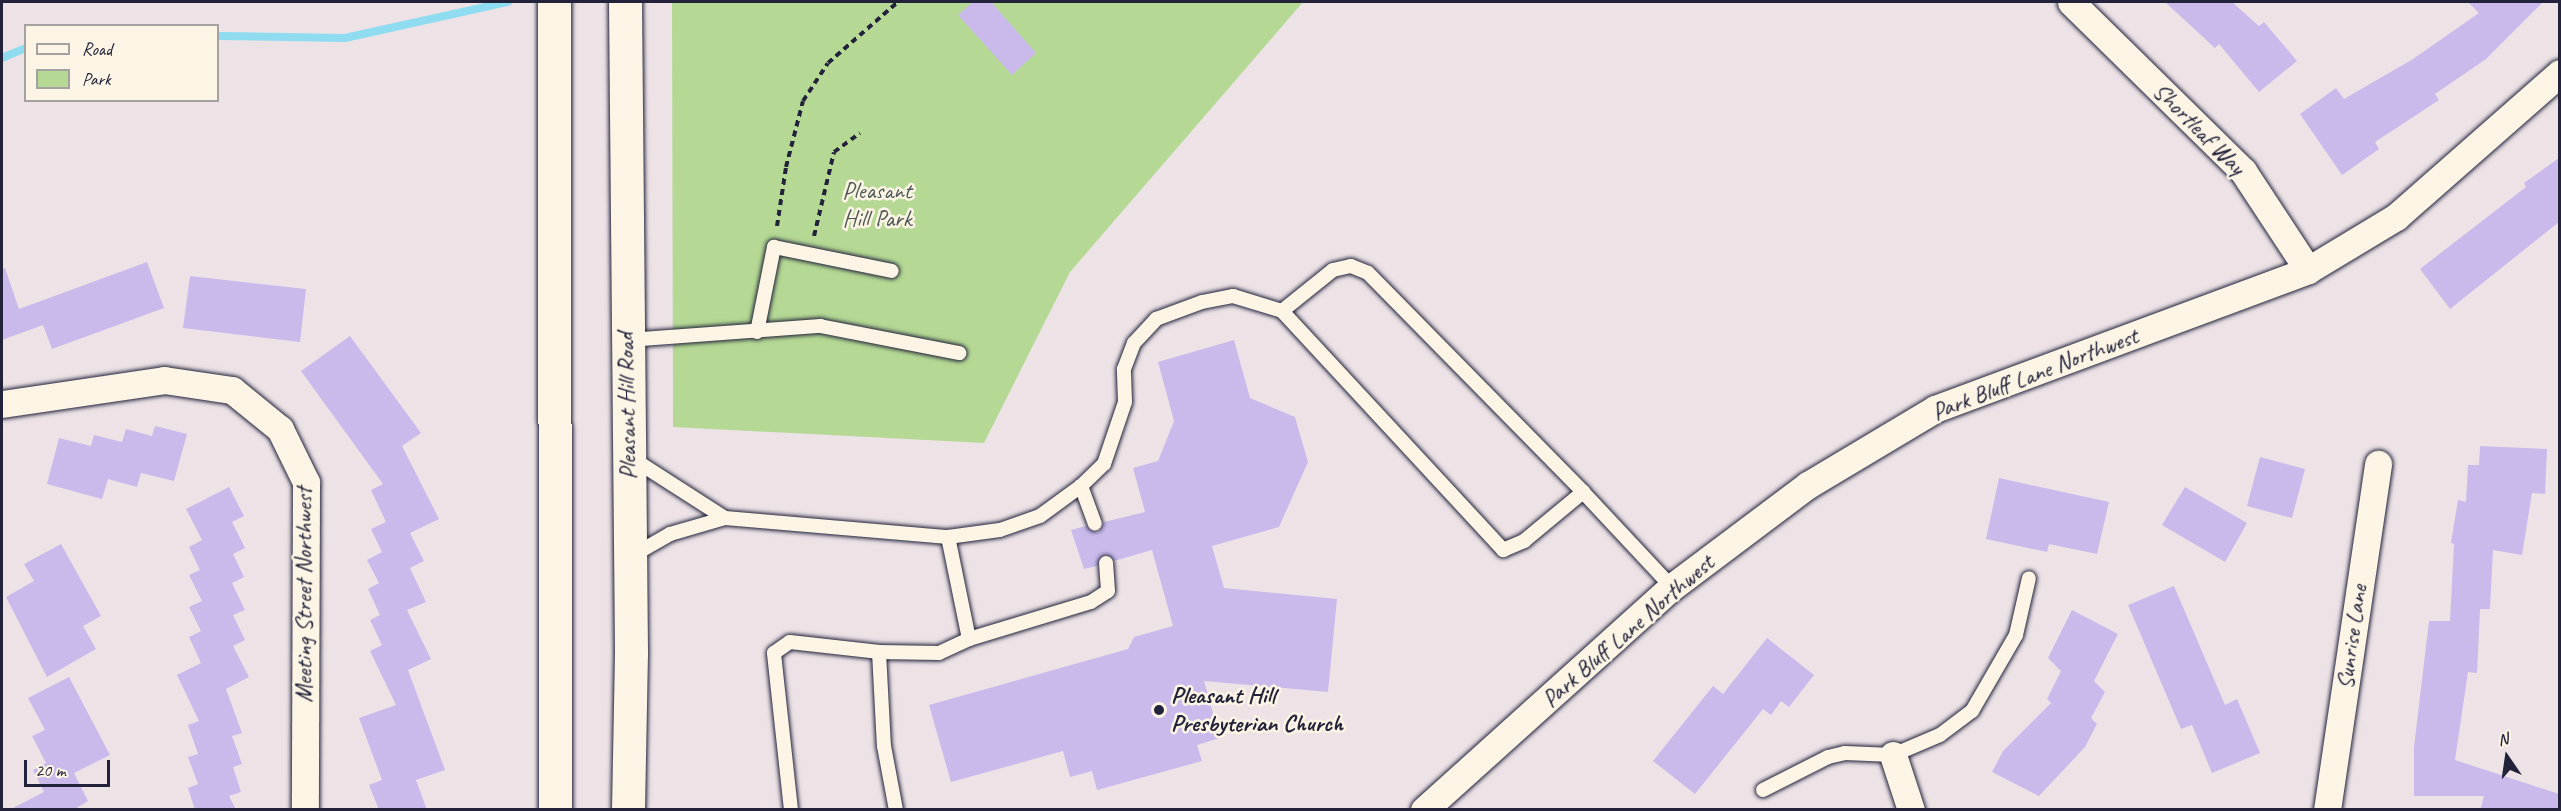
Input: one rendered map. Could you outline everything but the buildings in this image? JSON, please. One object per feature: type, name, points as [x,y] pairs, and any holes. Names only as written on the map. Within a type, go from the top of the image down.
[{"type":"highway","points":[[554,2],[555,810]]},
{"type":"highway","name":"Pleasant Hill Road","points":[[625,2],[629,557],[628,810]]},
{"type":"street","name":"Shortleaf Way","points":[[2071,2],[2243,171],[2308,270]]},
{"type":"street","name":"Park Bluff Lane Northwest","points":[[1424,810],[1672,587],[1808,484],[1935,409],[2308,270],[2396,217],[2559,73]]},
{"type":"street","name":"Meeting Street Northwest","points":[[2,404],[164,380],[232,390],[280,429],[306,482],[305,810]]},
{"type":"street","name":"Sunrise Lane","points":[[2327,810],[2378,464]]},
{"type":"street","points":[[1893,754],[1911,810]]},
{"type":"lane","points":[[757,332],[774,247],[892,272]]},
{"type":"lane","points":[[1282,311],[1333,270],[1351,266],[1368,273],[1583,492],[1672,587]]},
{"type":"lane","points":[[629,557],[670,534],[724,518],[948,537],[1000,530],[1040,516],[1081,486],[1104,464],[1125,402],[1124,369],[1134,342],[1156,319],[1202,302],[1233,296],[1282,311],[1503,550],[1524,541],[1583,492]]},
{"type":"lane","points":[[626,340],[820,326],[959,353]]},
{"type":"lane","points":[[628,455],[669,486],[724,518]]},
{"type":"lane","points":[[1081,486],[1095,524]]},
{"type":"lane","points":[[948,537],[969,639]]},
{"type":"lane","points":[[791,810],[774,653],[790,642],[879,652],[939,653],[969,639],[1091,602],[1108,591],[1106,563]]},
{"type":"lane","points":[[1763,790],[1783,783],[1828,757],[1845,753],[1893,754],[1940,735],[1972,711],[2016,635],[2029,578]]},
{"type":"lane","points":[[879,652],[884,746],[896,810]]},
{"type":"path","points":[[774,247],[786,167],[803,101],[828,63],[898,2]]},
{"type":"path","points":[[810,254],[834,152],[860,133]]},
{"type":"green space","name":"Pleasant Hill Park","points":[[672,2],[1303,2],[1070,272],[984,443],[673,427]]},
{"type":"waterway","points":[[219,36],[345,38],[508,2]]},
{"type":"waterway","points":[[2,58],[24,49]]},
{"type":"place","name":"Pleasant Hill Presbyterian Church","points":[[1159,710]]}]
